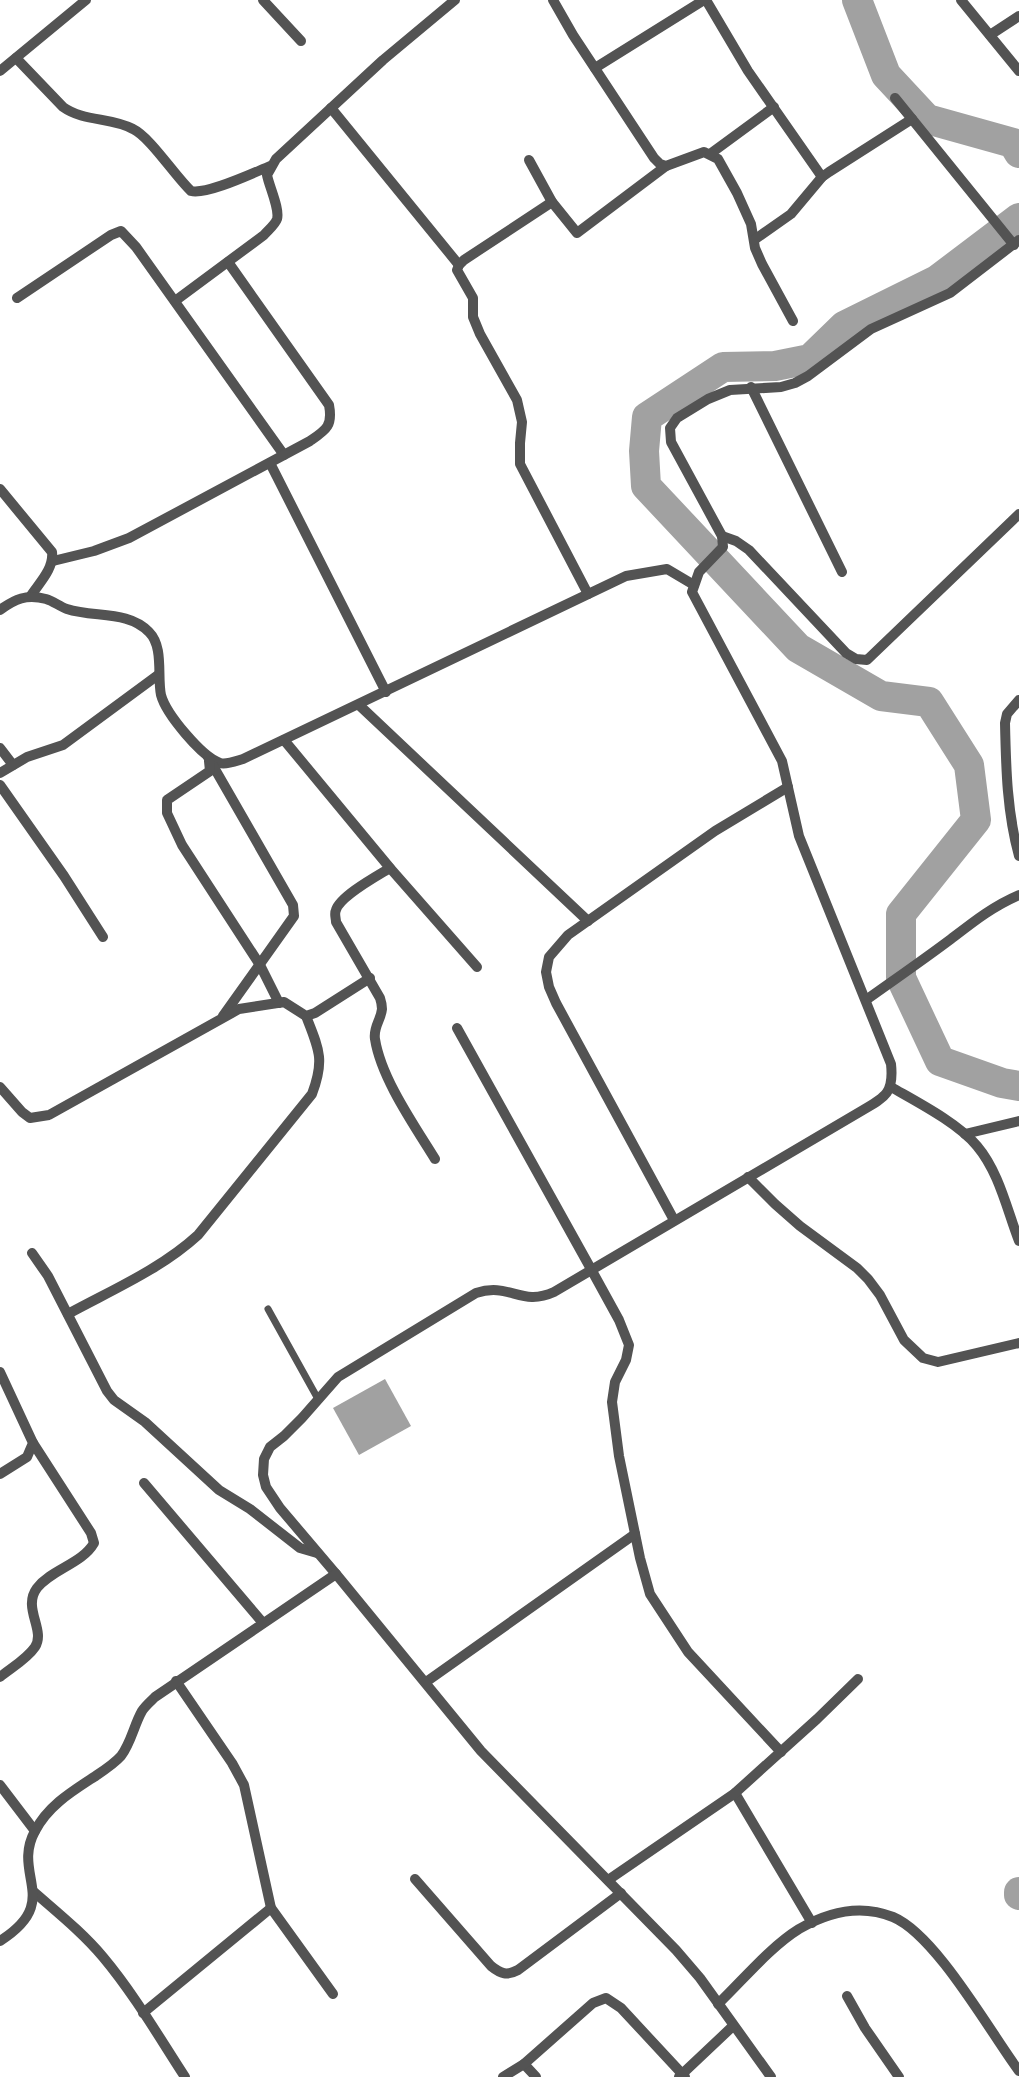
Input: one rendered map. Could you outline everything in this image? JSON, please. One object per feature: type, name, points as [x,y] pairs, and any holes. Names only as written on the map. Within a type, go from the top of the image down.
[{"type":"street","points":[[0,71],[86,0]]},
{"type":"street","points":[[263,0],[302,41]]},
{"type":"street","points":[[175,301],[264,235],[278,218],[267,175],[270,166],[292,142],[383,60],[455,0]]},
{"type":"street","points":[[553,0],[654,158],[660,164],[666,166]]},
{"type":"street","points":[[595,68],[705,0],[748,71],[822,177]]},
{"type":"street","points":[[961,0],[1019,71]]},
{"type":"street","points":[[990,35],[1019,16]]},
{"type":"street","points":[[16,58],[72,114],[120,124],[138,131],[191,191],[196,192],[210,189],[270,166]]},
{"type":"street","points":[[723,542],[670,442],[670,428],[677,418],[708,399],[730,390],[781,387],[795,384],[871,329],[950,293],[1014,242],[994,221],[895,98]]},
{"type":"street","points":[[710,154],[774,107]]},
{"type":"street","points":[[331,108],[459,265]]},
{"type":"street","points":[[754,240],[791,214],[822,177],[912,119]]},
{"type":"street","points":[[529,160],[552,202],[577,233],[666,166],[704,152],[718,158],[751,224],[762,264],[793,320]]},
{"type":"street","points":[[552,202],[459,265],[457,270],[472,298],[475,323],[517,400],[522,413],[520,464],[588,594]]},
{"type":"street","points":[[17,298],[111,235],[121,231],[136,247],[284,455]]},
{"type":"street","points":[[53,561],[94,551],[128,538],[310,441],[329,426],[331,417],[328,406],[228,262]]},
{"type":"street","points":[[752,388],[842,572]]},
{"type":"street","points":[[270,463],[386,692]]},
{"type":"street","points":[[0,490],[48,544],[52,552],[53,561],[30,597]]},
{"type":"street","points":[[771,2077],[676,1950],[481,1751],[426,1682],[280,1508],[266,1487],[263,1475],[264,1459],[270,1447],[302,1418],[338,1377],[476,1293],[497,1289],[521,1296],[542,1297],[868,1108],[885,1096],[891,1087],[891,1064],[799,836],[782,761],[692,592],[699,572],[723,542],[736,541],[749,550],[846,653],[856,660],[867,660],[1019,514]]},
{"type":"street","points":[[208,757],[223,764],[242,759],[626,576],[667,569],[694,586]]},
{"type":"street","points":[[0,610],[15,599],[30,597],[46,599],[67,609],[125,618],[138,623],[151,634],[158,649],[158,675],[162,697],[171,714],[208,757],[293,906],[294,916],[222,1017]]},
{"type":"street","points":[[0,772],[27,757],[63,745],[158,675]]},
{"type":"street","points":[[1019,700],[1007,714],[1005,723],[1007,794],[1012,831],[1019,856]]},
{"type":"street","points":[[358,705],[588,921]]},
{"type":"street","points":[[284,740],[390,868],[477,967]]},
{"type":"street","points":[[0,748],[14,765]]},
{"type":"street","points":[[208,757],[210,771],[167,800],[167,813],[182,845],[260,965],[279,1003]]},
{"type":"street","points":[[0,785],[64,876],[103,937]]},
{"type":"street","points":[[674,1220],[549,987],[546,972],[549,957],[568,935],[715,831],[788,787]]},
{"type":"street","points":[[390,868],[338,905],[335,912],[336,922],[380,998],[382,1009],[374,1031],[385,1070],[405,1110],[435,1159]]},
{"type":"street","points":[[866,1000],[952,939],[973,920],[991,908],[1019,895]]},
{"type":"street","points":[[306,1016],[315,1013],[370,978]]},
{"type":"street","points":[[0,1087],[22,1112],[30,1118],[49,1115],[222,1017],[239,1009],[284,1002],[306,1016],[317,1044],[320,1071],[312,1094],[198,1235],[168,1259],[68,1314]]},
{"type":"street","points":[[457,1028],[619,1320],[629,1345],[626,1360],[615,1382],[612,1402],[619,1456],[650,1594],[688,1652],[781,1752]]},
{"type":"street","points":[[891,1087],[965,1134],[977,1146],[987,1160],[1019,1241]]},
{"type":"street","points":[[965,1134],[1019,1121]]},
{"type":"street","points":[[748,1177],[787,1215],[857,1268],[868,1279],[880,1295],[904,1340],[923,1358],[938,1362],[1019,1343]]},
{"type":"street","points":[[32,1253],[48,1276],[114,1400],[145,1422],[219,1490],[250,1509],[300,1548],[318,1553]]},
{"type":"street","points":[[0,1372],[33,1443],[91,1533],[94,1543],[85,1553],[38,1587],[32,1597],[33,1616],[38,1638],[36,1646],[0,1677]]},
{"type":"street","points":[[0,1474],[27,1456],[33,1443]]},
{"type":"street","points":[[144,1483],[263,1623]]},
{"type":"street","points":[[426,1682],[635,1534]]},
{"type":"street","points":[[0,1941],[23,1924],[30,1912],[34,1892],[28,1851],[35,1831],[47,1813],[66,1796],[120,1757],[143,1710],[155,1697],[336,1574]]},
{"type":"street","points":[[608,1880],[735,1793],[858,1679]]},
{"type":"street","points":[[176,1681],[232,1763],[244,1785],[271,1908],[334,1994]]},
{"type":"street","points":[[0,1785],[35,1831]]},
{"type":"street","points":[[735,1793],[812,1923]]},
{"type":"street","points":[[415,1879],[491,1966],[498,1972],[506,1975],[518,1970],[621,1893]]},
{"type":"street","points":[[34,1892],[78,1931],[103,1957],[185,2077]]},
{"type":"street","points":[[143,2013],[271,1908]]},
{"type":"street","points":[[718,2004],[786,1939],[812,1923],[839,1912],[860,1909],[878,1912],[895,1918],[909,1927],[928,1945],[1019,2071]]},
{"type":"street","points":[[847,1996],[865,2028],[899,2077]]},
{"type":"street","points":[[503,2077],[524,2064],[593,2003],[606,1998],[621,2008],[682,2076],[734,2026]]},
{"type":"street","points":[[524,2064],[536,2077]]},
{"type":"lane","points":[[268,1309],[318,1399]]},
{"type":"shaded area","points":[[385,1379],[411,1426],[359,1455],[333,1408]]},
{"type":"waterway","points":[[857,0],[886,75],[927,119],[1013,143],[1019,153]]},
{"type":"waterway","points":[[1019,218],[937,280],[844,326],[810,359],[775,366],[723,367],[647,417],[644,451],[646,486],[798,648],[881,696],[929,702],[969,765],[976,820],[901,914],[901,978],[940,1061],[1002,1083],[1019,1086]]}]
